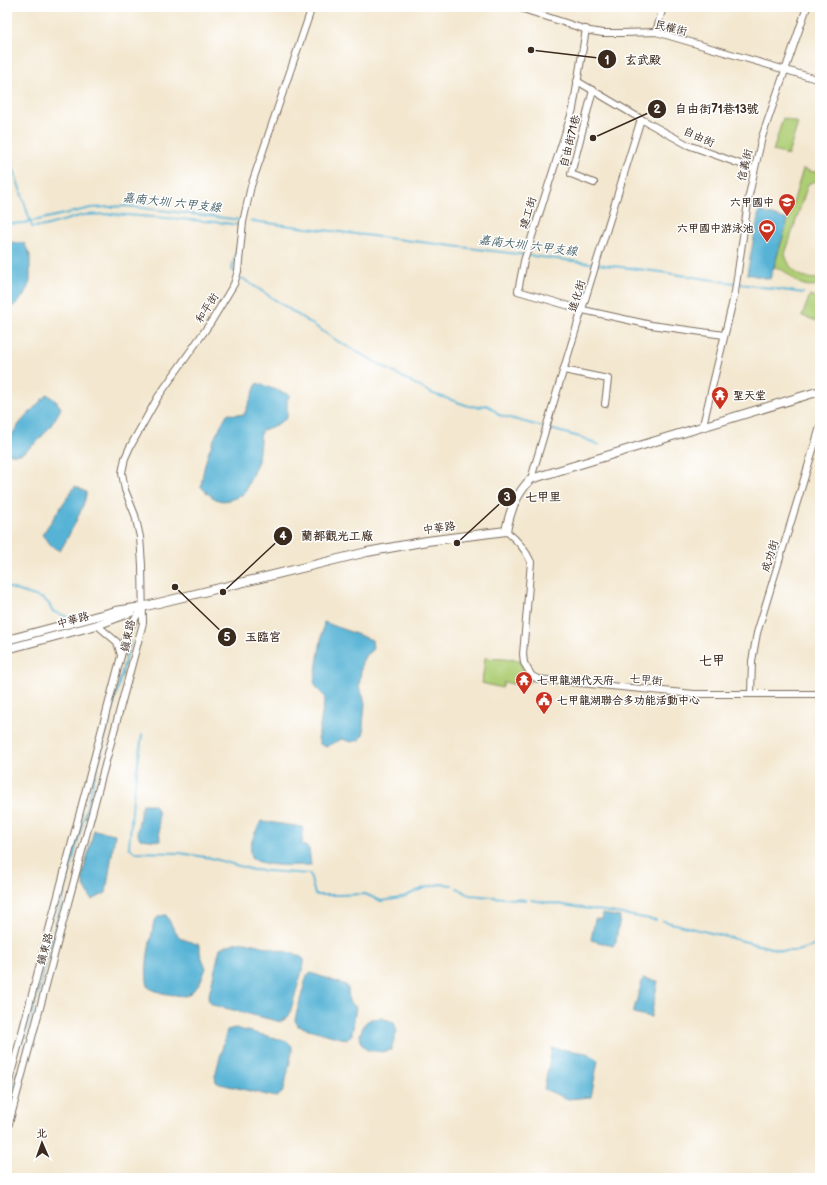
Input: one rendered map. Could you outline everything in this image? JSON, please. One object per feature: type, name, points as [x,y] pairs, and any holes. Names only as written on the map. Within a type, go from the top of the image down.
[{"type":"street","name":"和平街","points":[[142,607],[140,537],[135,515],[125,490],[122,473],[125,458],[158,397],[211,322],[234,284],[238,271],[243,222],[251,186],[312,7]]},
{"type":"street","name":"民權街","points":[[517,7],[603,33],[656,32],[820,80]]},
{"type":"street","points":[[656,32],[663,7]]},
{"type":"street","name":"信義街","points":[[703,426],[735,292],[754,169],[762,137],[807,7]]},
{"type":"street","name":"建工街","points":[[586,29],[573,109],[526,255],[518,291],[583,310],[651,325],[724,335]]},
{"type":"street","name":"自由街","points":[[578,80],[641,119],[688,145],[754,169]]},
{"type":"street","name":"自由街71巷","points":[[593,90],[572,174],[594,183]]},
{"type":"street","name":"進化街","points":[[531,479],[641,119]]},
{"type":"street","points":[[564,370],[608,379],[605,404]]},
{"type":"street","points":[[506,531],[508,518],[517,496],[522,488],[531,479],[820,391]]},
{"type":"street","name":"成功街","points":[[751,694],[752,661],[757,633],[820,427]]},
{"type":"street","name":"中華路","points":[[7,640],[116,611],[142,607],[367,552],[427,541],[506,531]]},
{"type":"street","name":"七甲街","points":[[506,531],[513,536],[529,556],[531,562],[523,654],[524,663],[532,676],[538,679],[573,683],[673,692],[820,694]]},
{"type":"street","name":"中華路","points":[[7,649],[97,625],[142,607]]},
{"type":"street","name":"鎮東路","points":[[7,1089],[128,631],[142,607]]},
{"type":"street","name":"鎮東路","points":[[7,1130],[143,623],[142,607]]},
{"type":"street","points":[[97,625],[117,642],[121,656]]},
{"type":"green space","points":[[783,118],[798,123],[788,155],[773,151]]},
{"type":"green space","points":[[803,169],[812,172],[820,171],[820,179],[808,184],[785,254],[790,266],[797,273],[807,278],[820,279],[820,285],[811,286],[798,283],[786,272],[774,267]]},
{"type":"green space","points":[[810,295],[820,299],[820,322],[802,316]]},
{"type":"green space","points":[[485,658],[520,660],[522,666],[532,676],[531,682],[513,684],[504,682],[502,688],[482,683]]},
{"type":"water","name":"六甲國中游泳池","points":[[759,211],[788,220],[770,279],[747,274]]},
{"type":"water","points":[[7,242],[24,243],[30,255],[30,282],[24,296],[7,311]]},
{"type":"water","points":[[257,383],[290,395],[287,400],[287,418],[276,425],[261,431],[258,461],[244,494],[231,500],[221,501],[212,497],[201,487],[204,467],[217,432],[227,414],[244,415]]},
{"type":"water","points":[[47,394],[56,401],[61,408],[54,421],[40,439],[28,449],[19,454],[10,454],[7,452],[8,440],[20,423]]},
{"type":"water","points":[[75,486],[86,492],[86,497],[76,521],[60,551],[53,547],[42,535]]},
{"type":"water","points":[[324,622],[372,640],[373,649],[366,655],[362,662],[359,687],[365,704],[363,725],[364,732],[360,740],[351,742],[342,739],[326,747],[320,744],[318,738],[325,697],[318,690],[314,682]]},
{"type":"water","points":[[142,804],[153,804],[158,811],[160,841],[140,839],[137,832]]},
{"type":"water","points":[[261,821],[302,827],[302,844],[309,849],[311,865],[272,865],[251,858],[251,844]]},
{"type":"water","points":[[94,830],[115,834],[106,893],[92,900],[84,886],[82,877]]},
{"type":"water","points":[[603,914],[620,917],[616,941],[613,946],[591,940],[595,919],[602,919]]},
{"type":"water","points":[[166,915],[181,938],[200,945],[200,953],[206,968],[199,984],[186,996],[161,993],[148,987],[146,971],[154,921],[159,916]]},
{"type":"water","points":[[245,942],[296,954],[304,959],[304,964],[289,1016],[281,1022],[213,1005],[208,999],[220,948],[234,943]]},
{"type":"water","points":[[311,973],[346,985],[348,989],[349,1002],[356,1007],[352,1034],[348,1039],[298,1026],[295,1020],[296,1015],[307,975]]},
{"type":"water","points":[[643,978],[658,981],[651,1017],[633,1013]]},
{"type":"water","points":[[381,1018],[394,1022],[397,1031],[391,1050],[382,1052],[367,1050],[361,1043],[360,1034],[365,1023],[371,1019]]},
{"type":"water","points":[[235,1028],[287,1041],[292,1046],[284,1089],[282,1093],[276,1097],[216,1082],[215,1076],[227,1030]]},
{"type":"water","points":[[552,1048],[587,1053],[598,1060],[591,1097],[568,1099],[544,1089]]},
{"type":"waterway","points":[[7,148],[32,227],[45,226],[83,215],[113,214],[217,222],[238,225],[240,229]]},
{"type":"waterway","name":"嘉南大圳 六甲支線","points":[[7,224],[24,223],[91,208],[126,206],[241,220]]},
{"type":"waterway","name":"嘉南大圳 六甲支線","points":[[251,221],[653,271],[803,293]]},
{"type":"waterway","points":[[234,272],[232,269],[238,245]]},
{"type":"waterway","points":[[242,278],[339,342],[431,393],[469,406],[479,407],[486,405],[492,408],[499,415],[583,438],[599,445]]},
{"type":"waterway","points":[[7,587],[44,599],[49,604],[52,611],[73,619]]},
{"type":"waterway","points":[[23,1049],[130,642]]},
{"type":"waterway","points":[[142,735],[133,799],[129,847],[134,852],[180,853],[211,858],[253,870],[310,874],[315,895],[365,894],[381,901],[401,898],[424,888],[440,884],[452,885]]},
{"type":"waterway","points":[[457,888],[469,895],[526,900]]},
{"type":"waterway","points":[[531,900],[656,920]]},
{"type":"waterway","points":[[663,921],[783,951],[797,951],[816,945],[820,950]]},
{"type":"waterway","points":[[7,1111],[18,1071]]},
{"type":"place","name":"玄武殿","points":[[531,50]]},
{"type":"place","name":"自由街71巷13號","points":[[593,138]]},
{"type":"place","name":"六甲國中","points":[[787,217]]},
{"type":"place","name":"六甲國中游泳池","points":[[767,243]]},
{"type":"place","name":"聖天堂","points":[[720,410]]},
{"type":"place","name":"七甲里","points":[[457,543]]},
{"type":"place","name":"玉臨宮","points":[[175,587]]},
{"type":"place","name":"蘭都觀光工廠","points":[[223,592]]},
{"type":"place","name":"七甲龍湖代天府","points":[[524,695]]},
{"type":"place","name":"七甲龍湖聯合多功能活動中心","points":[[544,715]]},
{"type":"district","name":"七甲","points":[[712,661]]}]
